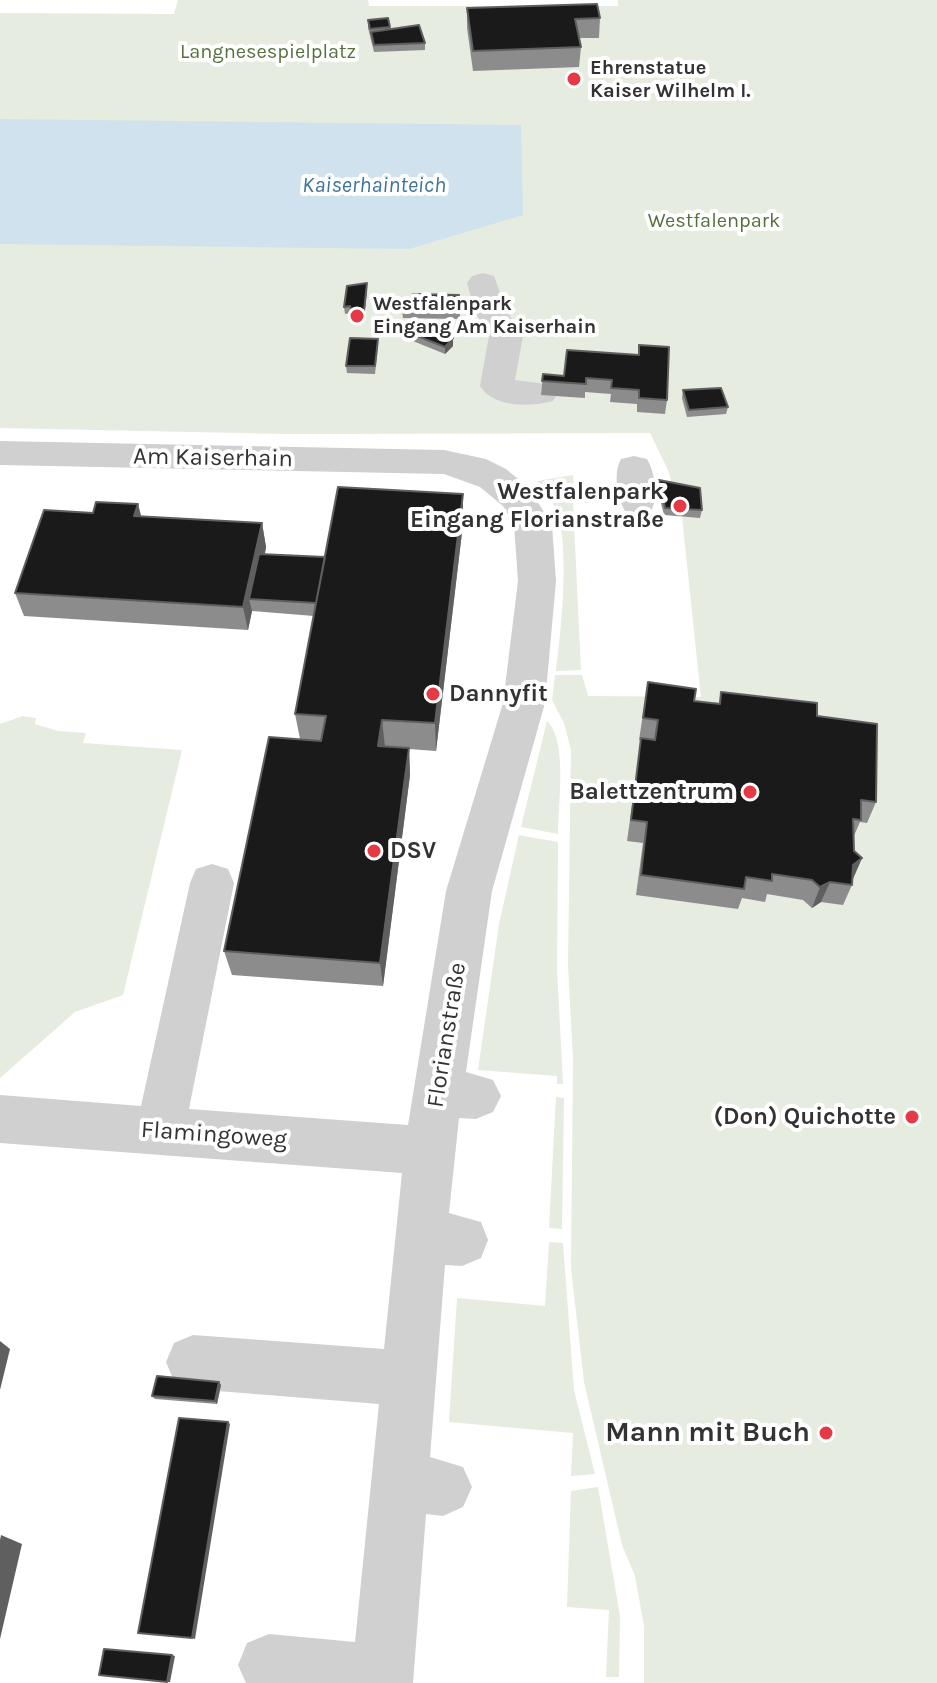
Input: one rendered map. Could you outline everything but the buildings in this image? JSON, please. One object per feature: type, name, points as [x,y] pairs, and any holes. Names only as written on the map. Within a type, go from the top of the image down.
[{"type":"street","points":[[483,283],[491,312],[506,336],[497,386],[503,391],[541,393]]},
{"type":"street","name":"Am Kaiserhain","points":[[0,453],[426,462]]},
{"type":"street","name":"Florianstraße","points":[[382,1679],[421,1485],[408,1379],[442,1239],[429,1151],[457,1094],[469,891],[524,703],[537,581],[533,525],[516,497],[493,478],[473,468],[426,462]]},
{"type":"street","points":[[160,1131],[212,883]]},
{"type":"street","name":"Flamingoweg","points":[[0,1119],[429,1151]]},
{"type":"street","points":[[193,1362],[408,1379]]},
{"type":"street","points":[[269,1665],[382,1679]]},
{"type":"green space","name":"Westfalenpark","points":[[178,0],[368,0],[369,6],[618,6],[618,0],[937,0],[937,1683],[644,1683],[644,1626],[635,1576],[622,1545],[584,1382],[571,1268],[573,1059],[568,965],[571,750],[564,723],[552,700],[555,675],[582,675],[588,696],[701,697],[682,517],[700,517],[674,491],[668,470],[650,433],[288,434],[0,428],[0,13],[174,14]]},
{"type":"green space","points":[[573,475],[574,491],[628,491],[629,502],[573,503],[581,670],[556,671],[563,588],[563,542],[555,507],[537,481]]},
{"type":"green space","points":[[23,716],[36,718],[35,724],[58,731],[86,733],[83,743],[182,750],[123,995],[75,1012],[0,1078],[0,724]]},
{"type":"green space","points":[[547,721],[554,730],[560,758],[558,834],[521,827]]},
{"type":"green space","points":[[519,835],[558,842],[557,969],[563,1084],[557,1084],[557,1076],[478,1070],[499,924]]},
{"type":"green space","points":[[556,1097],[564,1098],[562,1229],[549,1228]]},
{"type":"green space","points":[[549,1242],[563,1243],[574,1390],[595,1474],[571,1476],[573,1433],[449,1422],[457,1298],[545,1306]]},
{"type":"green space","points":[[598,1487],[620,1616],[619,1677],[606,1677],[609,1610],[567,1607],[571,1491]]},
{"type":"water","name":"Kaiserhainteich","points":[[0,119],[521,125],[523,215],[409,249],[0,244]]},
{"type":"place","name":"Ehrenstatue Kaiser Wilhelm I.","points":[[574,79]]},
{"type":"place","name":"Westfalenpark Eingang Am Kaiserhain","points":[[357,316]]},
{"type":"place","name":"Westfalenpark Eingang Florianstraße","points":[[680,506]]},
{"type":"place","name":"Dannyfit","points":[[433,694]]},
{"type":"place","name":"Balettzentrum","points":[[750,792]]},
{"type":"place","name":"DSV","points":[[374,851]]},
{"type":"place","name":"(Don) Quichotte","points":[[912,1117]]},
{"type":"place","name":"Mann mit Buch","points":[[826,1433]]},
{"type":"park label","name":"Langnesespielplatz","points":[[268,52]]}]
